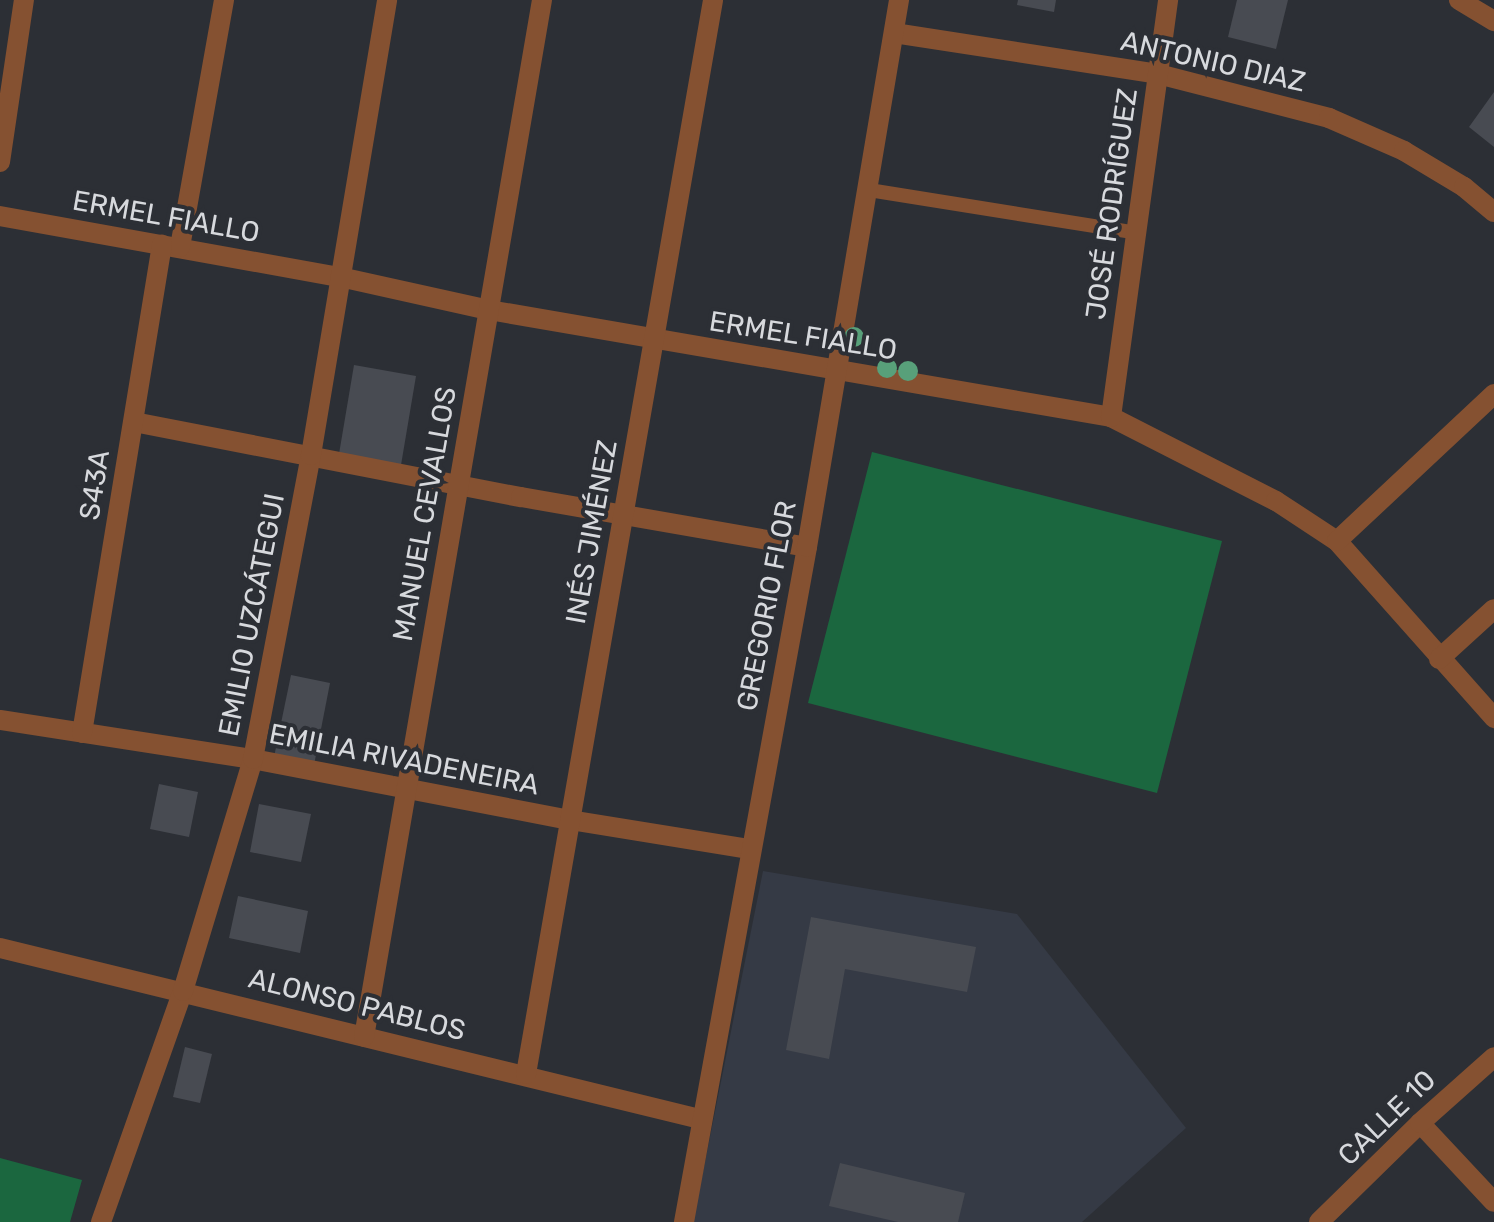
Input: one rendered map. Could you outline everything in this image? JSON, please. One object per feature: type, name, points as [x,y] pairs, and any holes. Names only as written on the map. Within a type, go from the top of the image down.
[{"type":"street","points":[[0,162],[8,40],[24,0]]},
{"type":"street","name":"S43A","points":[[82,733],[134,422],[224,0]]},
{"type":"street","name":"EMILIO UZCÁTEGUI","points":[[101,1222],[183,991],[253,759],[311,455],[387,0]]},
{"type":"street","name":"MANUEL CEVALLOS","points":[[364,1037],[542,0]]},
{"type":"street","name":"INÉS JIMÉNEZ","points":[[526,1074],[713,0]]},
{"type":"street","name":"GREGORIO FLOR","points":[[684,1222],[700,1119],[807,547],[899,0]]},
{"type":"street","name":"JOSÉ RODRÍGUEZ","points":[[1111,417],[1168,0]]},
{"type":"street","points":[[1459,0],[1494,21]]},
{"type":"street","name":"ANTONIO DIAZ","points":[[894,33],[1158,74],[1329,118],[1404,151],[1464,187],[1494,212]]},
{"type":"street","name":"ERMEL FIALLO","points":[[0,216],[340,277],[489,310],[654,340],[1111,417],[1276,501],[1337,541],[1494,718]]},
{"type":"street","points":[[1337,541],[1494,394]]},
{"type":"street","points":[[134,422],[807,547]]},
{"type":"street","points":[[1439,659],[1494,609]]},
{"type":"street","name":"EMILIA RIVADENEIRA","points":[[0,720],[253,759],[570,820],[750,849]]},
{"type":"street","name":"ALONSO PABLOS","points":[[0,948],[526,1074],[700,1119]]},
{"type":"street","name":"CALLE 10","points":[[1319,1222],[1420,1123],[1494,1057]]},
{"type":"street","points":[[1420,1123],[1494,1202]]},
{"type":"lane","points":[[869,190],[1136,233]]},
{"type":"shaded area","points":[[763,871],[1017,914],[1186,1128],[1082,1222],[693,1222]]},
{"type":"green space","points":[[872,452],[1222,541],[1157,793],[808,703]]},
{"type":"green space","points":[[0,1158],[82,1180],[70,1222],[0,1222]]},
{"type":"building","points":[[1018,0],[1056,0],[1054,12],[1017,5]]},
{"type":"building","points":[[1237,0],[1288,0],[1276,49],[1228,37]]},
{"type":"building","points":[[1494,92],[1494,147],[1469,127]]},
{"type":"building","points":[[354,365],[416,376],[401,465],[339,454]]},
{"type":"building","points":[[291,675],[330,683],[314,765],[274,757]]},
{"type":"building","points":[[159,784],[198,792],[189,837],[150,829]]},
{"type":"building","points":[[259,804],[311,814],[301,862],[250,852]]},
{"type":"building","points":[[238,896],[308,911],[300,953],[229,938]]},
{"type":"building","points":[[811,917],[976,947],[967,992],[845,969],[829,1059],[786,1050]]},
{"type":"building","points":[[185,1047],[212,1054],[200,1103],[173,1097]]},
{"type":"building","points":[[840,1163],[965,1193],[958,1222],[898,1222],[829,1206]]}]
